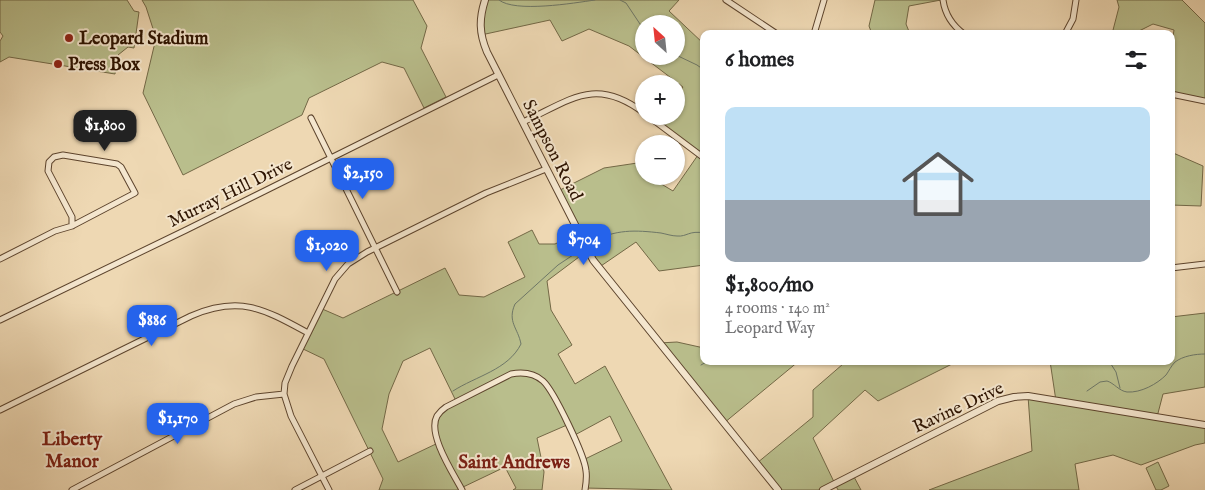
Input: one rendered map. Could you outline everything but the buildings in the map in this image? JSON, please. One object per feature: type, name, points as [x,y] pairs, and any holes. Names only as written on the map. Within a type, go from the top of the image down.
[{"type":"street","name":"Sampson Road","points":[[485,0],[480,30],[485,47],[598,268],[778,490]]},
{"type":"street","points":[[726,0],[771,30]]},
{"type":"street","points":[[815,30],[824,0]]},
{"type":"street","points":[[943,0],[949,18],[960,30]]},
{"type":"street","points":[[1067,30],[1073,19],[1076,0]]},
{"type":"street","name":"Murray Hill Drive","points":[[0,320],[498,74]]},
{"type":"street","points":[[523,122],[575,98],[593,94],[618,97],[635,107]]},
{"type":"street","points":[[1175,95],[1205,101]]},
{"type":"street","points":[[311,118],[397,292]]},
{"type":"street","points":[[660,125],[700,155]]},
{"type":"street","points":[[0,259],[54,231],[72,226],[135,193],[121,167],[117,164],[63,155],[50,161],[47,166],[48,171],[72,217],[72,226]]},
{"type":"street","points":[[329,490],[291,416],[284,394],[285,383],[338,274],[352,261],[375,248],[486,194],[546,169]]},
{"type":"street","points":[[1175,268],[1205,264]]},
{"type":"street","points":[[0,410],[191,316],[211,308],[233,305],[252,307],[275,316],[308,333]]},
{"type":"street","points":[[462,490],[436,436],[435,425],[437,415],[449,405],[511,374],[521,372],[532,374],[543,381],[552,393],[582,453],[586,470],[585,490]]},
{"type":"street","points":[[72,490],[234,404],[256,397],[284,394]]},
{"type":"street","name":"Ravine Drive","points":[[823,490],[836,487],[998,401],[1014,397],[1028,396],[1205,425]]},
{"type":"street","points":[[295,490],[370,451]]},
{"type":"green space","name":"Leopard Stadium","points":[[0,0],[127,0],[134,11],[139,12],[134,48],[128,47],[118,55],[115,74],[9,57],[0,62],[0,41],[3,36],[0,32]]},
{"type":"green space","points":[[142,0],[413,0],[427,26],[421,48],[446,97],[424,108],[404,68],[382,62],[309,98],[302,115],[183,175],[143,93],[156,38]]},
{"type":"green space","points":[[485,0],[679,0],[669,11],[673,15],[635,15],[635,51],[629,46],[589,29],[562,41],[550,20],[481,35]]},
{"type":"green space","points":[[875,0],[941,0],[909,6],[906,24],[908,30],[870,30],[869,26]]},
{"type":"green space","points":[[1117,0],[1182,0],[1205,23],[1205,101],[1175,95],[1175,30],[1153,24],[1141,30],[1113,30],[1119,7]]},
{"type":"green space","points":[[685,26],[700,40],[700,266],[659,271],[636,242],[598,268],[587,251],[547,281],[551,310],[572,345],[558,354],[575,384],[605,366],[672,490],[585,488],[583,460],[622,441],[610,416],[573,436],[567,425],[537,438],[544,472],[542,490],[513,490],[516,488],[505,467],[461,488],[462,490],[379,490],[383,479],[324,359],[301,348],[320,308],[343,318],[445,268],[459,295],[484,297],[525,277],[508,242],[532,230],[539,244],[555,244],[578,233],[558,191],[604,168],[635,163],[635,185],[663,185],[673,191],[677,185],[685,185],[685,174],[698,155],[685,145],[685,135],[672,135],[659,125],[685,125],[685,75],[667,75],[654,65],[685,65]],"holes":[[[430,348],[456,401],[437,415],[436,436],[438,443],[398,462],[382,429],[389,394],[403,361]]]},
{"type":"green space","points":[[1175,154],[1203,166],[1201,206],[1175,205]]},
{"type":"green space","points":[[1205,313],[1205,387],[1163,394],[1157,417],[1205,425],[1205,443],[1141,465],[1113,455],[1075,464],[1079,490],[929,490],[1032,451],[1028,396],[1056,401],[1051,365],[1175,365],[1175,317]]},
{"type":"green space","points":[[677,342],[700,347],[700,365],[794,365],[724,423],[659,343]]},
{"type":"green space","points":[[842,365],[950,365],[878,401],[865,390],[813,438],[835,484],[823,490],[778,490],[757,463],[813,417],[813,390]]},
{"type":"green space","points":[[1158,462],[1169,486],[1161,490],[1156,490],[1146,468]]},
{"type":"green space","points":[[853,475],[861,490],[838,490],[835,484]]},
{"type":"waterway","points":[[499,0],[507,4],[531,7],[595,0]]},
{"type":"waterway","points":[[620,0],[626,3],[635,16]]},
{"type":"waterway","points":[[685,59],[700,67]]},
{"type":"waterway","points":[[591,242],[609,235],[634,231],[677,236],[700,233]]},
{"type":"waterway","points":[[453,391],[491,372],[515,353],[521,344],[512,316],[515,304],[558,265],[579,251]]},
{"type":"waterway","points":[[1175,363],[1189,356],[1205,354]]},
{"type":"waterway","points":[[1112,365],[1116,372],[1120,388]]},
{"type":"waterway","points":[[1087,391],[1100,382],[1107,381],[1127,392],[1143,389],[1153,385],[1166,375],[1173,365]]},
{"type":"place","name":"Leopard Stadium","points":[[69,38]]},
{"type":"place","name":"Press Box","points":[[58,64]]},
{"type":"district","name":"Liberty Manor","points":[[72,449]]},
{"type":"district","name":"Saint Andrews","points":[[514,461]]}]
